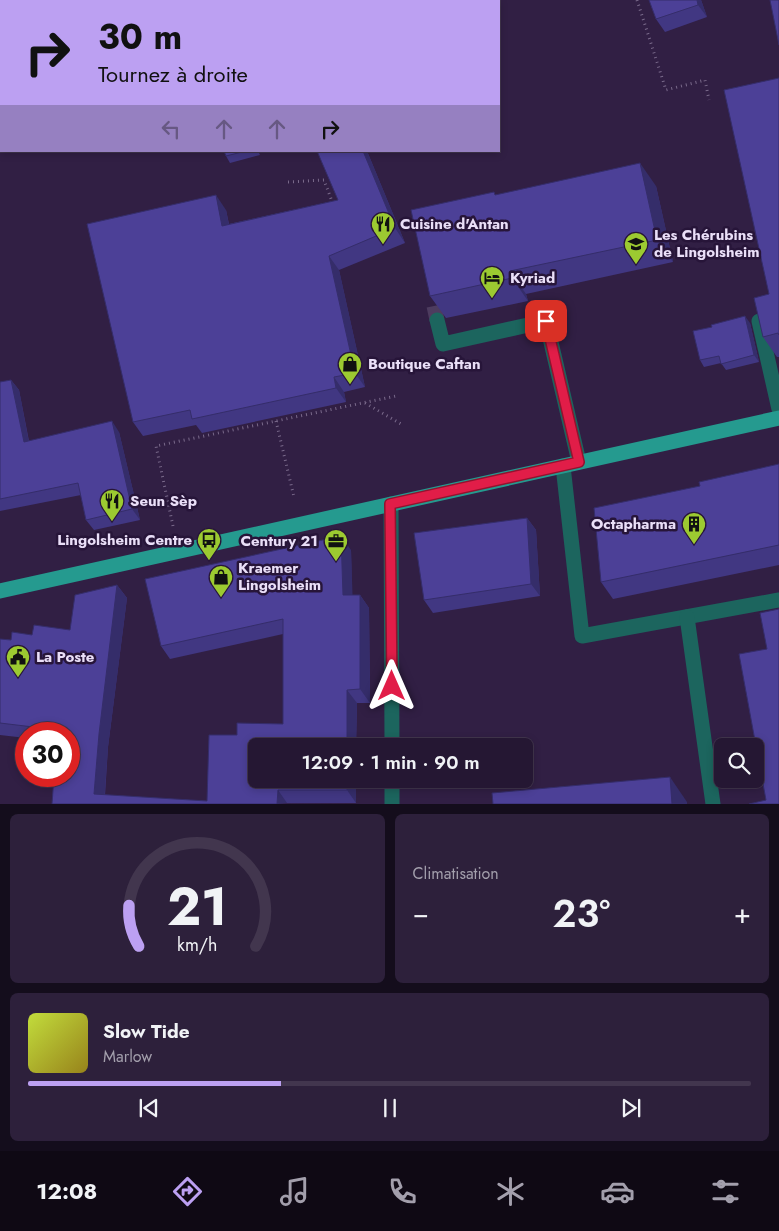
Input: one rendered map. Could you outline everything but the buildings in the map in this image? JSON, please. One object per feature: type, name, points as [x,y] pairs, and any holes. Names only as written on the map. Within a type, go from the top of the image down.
[{"type":"main road","points":[[0,592],[779,418]]},
{"type":"street","points":[[437,320],[443,344],[546,321],[579,462]]},
{"type":"street","points":[[759,321],[779,409]]},
{"type":"street","points":[[563,466],[582,636],[779,600]]},
{"type":"street","points":[[390,504],[392,738]]},
{"type":"street","points":[[687,617],[713,804]]},
{"type":"street","points":[[392,788],[392,804]]},
{"type":"path","points":[[637,0],[666,90],[705,80],[709,100]]},
{"type":"path","points":[[288,182],[324,180],[335,211]]},
{"type":"path","points":[[179,552],[156,446],[396,396]]},
{"type":"path","points":[[365,403],[401,424]]},
{"type":"path","points":[[276,421],[300,524]]},
{"type":"tunnel","points":[[434,306],[437,320]]},
{"type":"place","name":"Cuisine d'Antan","points":[[383,245]]},
{"type":"place","name":"Les Chérubins de Lingolsheim","points":[[636,265]]},
{"type":"place","name":"Kyriad","points":[[492,299]]},
{"type":"place","name":"Boutique Caftan","points":[[350,385]]},
{"type":"place","name":"Seun Sèp","points":[[112,522]]},
{"type":"place","name":"Octapharma","points":[[694,545]]},
{"type":"place","name":"Lingolsheim Centre","points":[[209,561]]},
{"type":"place","name":"Century 21","points":[[336,562]]},
{"type":"place","name":"Kraemer Lingolsheim","points":[[221,598]]},
{"type":"place","name":"La Poste","points":[[18,678]]},
{"type":"route","points":[[392,686],[390,504],[579,462],[546,321]]}]
